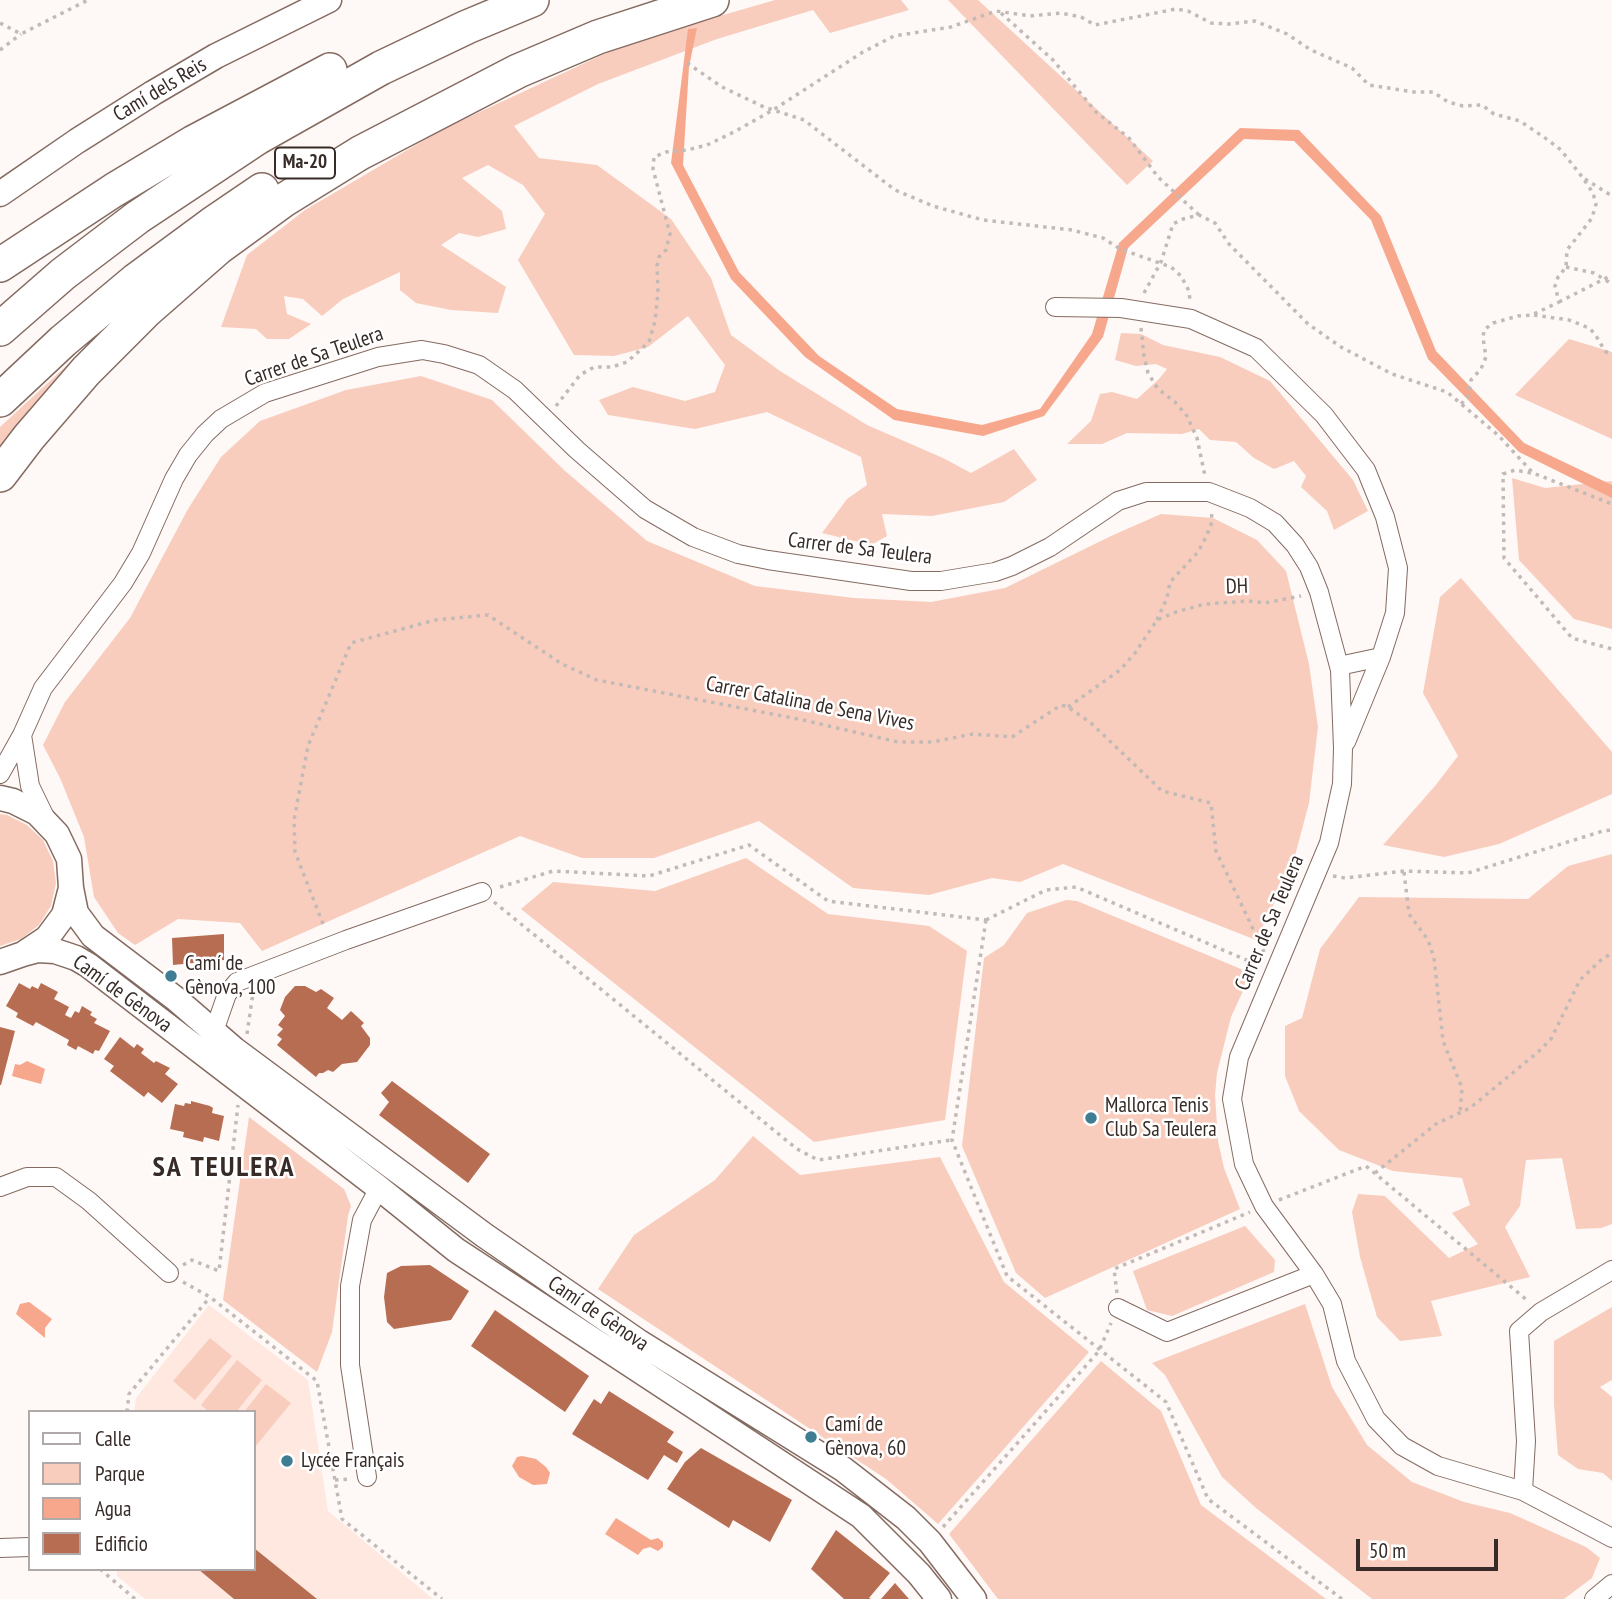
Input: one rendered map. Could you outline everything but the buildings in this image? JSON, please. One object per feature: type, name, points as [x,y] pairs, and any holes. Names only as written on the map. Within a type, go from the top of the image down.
[{"type":"highway","points":[[0,265],[114,190],[194,142],[335,68],[489,0]]},
{"type":"highway","name":"Ma-20","points":[[0,329],[63,274],[129,224],[257,138],[381,68],[532,0]]},
{"type":"highway","name":"Ma-20","points":[[0,400],[63,341],[136,280],[212,223],[291,171],[373,123],[507,57],[582,25],[655,0]]},
{"type":"highway","points":[[0,475],[61,400],[146,311],[218,248],[284,200],[360,153],[518,71],[598,37],[712,0]]},
{"type":"street","name":"Camí dels Reis","points":[[0,194],[164,87],[216,57],[329,0]]},
{"type":"street","points":[[1055,307],[1121,308],[1191,320],[1256,348],[1324,415],[1366,470],[1385,517],[1398,568],[1395,613],[1381,657],[1343,748]]},
{"type":"street","name":"Carrer de Sa Teulera","points":[[0,774],[22,735],[43,688],[129,573],[188,455],[221,419],[244,404],[265,394],[378,356],[422,350],[480,365],[515,390],[577,450],[645,509],[693,537],[738,554],[768,561],[911,581],[966,578],[1012,566],[1050,547],[1118,501],[1146,492],[1209,492],[1250,508],[1275,523],[1302,556],[1319,592],[1339,666],[1343,748],[1339,796],[1329,843],[1239,1057],[1232,1099],[1244,1164],[1264,1206],[1332,1304],[1346,1362],[1376,1419],[1393,1437],[1402,1446],[1438,1466],[1523,1491],[1612,1538]]},
{"type":"street","points":[[1339,666],[1381,657]]},
{"type":"street","points":[[22,735],[30,786],[48,823]]},
{"type":"street","points":[[0,798],[25,806],[48,823]]},
{"type":"street","name":"Camí de Gènova","points":[[48,823],[57,834],[69,859],[76,913],[93,936],[176,999],[235,1051],[506,1251],[639,1342],[843,1469],[906,1518],[930,1542],[974,1599]]},
{"type":"street","points":[[9,960],[37,947],[57,928],[69,902],[71,888]]},
{"type":"street","points":[[213,1034],[227,994],[237,982],[482,892]]},
{"type":"street","name":"Camí de Gènova","points":[[9,960],[38,950],[55,951],[88,965],[456,1250],[861,1516],[919,1574],[939,1599]]},
{"type":"street","points":[[0,1187],[27,1177],[56,1177],[89,1201],[169,1273]]},
{"type":"street","points":[[367,1477],[350,1365],[350,1286],[362,1220],[379,1188]]},
{"type":"street","points":[[1523,1491],[1526,1441],[1519,1331],[1541,1312],[1612,1270]]},
{"type":"street","points":[[1118,1308],[1167,1332],[1314,1275]]},
{"type":"street","points":[[0,1548],[28,1547]]},
{"type":"street","points":[[1594,1599],[1612,1584]]},
{"type":"path","points":[[0,50],[21,34],[88,0]]},
{"type":"path","points":[[546,419],[580,375],[594,367],[612,367],[627,362],[649,342],[659,292],[657,266],[659,257],[666,250],[670,234],[653,169],[654,158],[666,152],[707,145],[773,110],[863,52],[894,36],[951,27],[981,15],[1000,12],[1030,16],[1061,13],[1081,17],[1095,24],[1176,9],[1188,11],[1211,23],[1255,21],[1287,34],[1311,50],[1352,68],[1369,85],[1413,92],[1433,92],[1448,102],[1463,106],[1482,105],[1493,114],[1520,121],[1561,150],[1593,193],[1596,204],[1592,218],[1567,250],[1566,267],[1555,286],[1559,302]]},
{"type":"path","points":[[1000,12],[1053,60],[1096,112],[1129,138],[1158,177],[1199,215],[1215,223],[1229,244],[1308,324],[1340,347],[1392,374],[1447,392],[1498,435],[1534,473]]},
{"type":"path","points":[[0,23],[21,34]]},
{"type":"path","points":[[687,63],[722,87],[773,110],[804,120],[895,190],[933,206],[984,220],[1072,230],[1103,238],[1120,249],[1161,262],[1181,276],[1189,291],[1191,320]]},
{"type":"path","points":[[1583,178],[1612,196]]},
{"type":"path","points":[[1199,215],[1173,224],[1161,262],[1143,293],[1140,311],[1144,356],[1149,373],[1158,389],[1187,416],[1197,438],[1213,513],[1211,525],[1198,552],[1170,583],[1167,598],[1157,620],[1135,653],[1120,670],[1068,707],[1091,723],[1162,791],[1211,803],[1216,851],[1273,972]]},
{"type":"path","points":[[1566,267],[1606,278],[1612,284]]},
{"type":"path","points":[[1532,315],[1612,275]]},
{"type":"path","points":[[1461,404],[1468,397],[1471,380],[1481,369],[1486,357],[1484,330],[1493,323],[1532,315],[1569,320],[1589,328],[1605,351],[1612,356]]},
{"type":"path","points":[[1612,504],[1534,473],[1515,470],[1503,474],[1504,558],[1572,638],[1612,649]]},
{"type":"path","name":"DH","points":[[1157,620],[1205,604],[1249,600],[1265,603],[1319,592]]},
{"type":"path","name":"Carrer Catalina de Sena Vives","points":[[323,924],[295,852],[294,820],[308,746],[351,643],[435,620],[488,615],[562,664],[597,680],[790,717],[898,742],[933,742],[973,734],[1012,737],[1061,705],[1068,707]]},
{"type":"path","points":[[1317,873],[1345,878],[1404,871],[1468,873],[1612,830]]},
{"type":"path","points":[[482,892],[553,871],[649,876],[749,845],[828,901],[986,920],[1046,890],[1076,887],[1273,972]]},
{"type":"path","points":[[1404,871],[1409,914],[1428,940],[1433,958],[1443,1041],[1462,1088],[1460,1113]]},
{"type":"path","points":[[482,892],[797,1149],[818,1160],[952,1140]]},
{"type":"path","points":[[986,920],[952,1140],[1007,1276],[1166,1402],[1208,1499],[1342,1599]]},
{"type":"path","points":[[1376,1173],[1436,1124],[1471,1108],[1545,1046],[1580,981],[1612,953]]},
{"type":"path","points":[[235,1051],[247,1036],[254,990]]},
{"type":"path","points":[[169,1273],[192,1260],[219,1271],[239,1102]]},
{"type":"path","points":[[930,1542],[1099,1351],[1118,1308],[1114,1269],[1366,1166],[1541,1312]]},
{"type":"path","points":[[169,1273],[210,1297],[317,1381],[342,1519],[442,1599]]},
{"type":"path","points":[[127,1410],[129,1394],[210,1297]]},
{"type":"path","points":[[102,1571],[135,1599]]},
{"type":"path","points":[[107,1576],[108,1571]]},
{"type":"shaded area","name":"Lycée Français","points":[[209,1305],[308,1380],[328,1511],[433,1599],[145,1599],[117,1576],[117,1571],[256,1571],[256,1410],[134,1410],[136,1398]]},
{"type":"green space","points":[[775,0],[901,0],[909,10],[830,33],[813,10],[717,39],[598,84],[514,126],[539,158],[597,165],[671,219],[711,278],[731,335],[780,371],[867,425],[971,473],[1014,449],[1037,480],[1004,502],[932,516],[882,514],[887,536],[871,545],[822,533],[847,499],[867,485],[861,457],[767,412],[695,429],[608,415],[599,400],[633,387],[685,401],[715,392],[725,365],[688,316],[648,347],[614,356],[574,355],[518,260],[545,214],[523,185],[488,165],[462,178],[502,211],[506,229],[478,237],[459,233],[441,245],[506,287],[498,313],[451,310],[416,303],[400,290],[400,272],[343,299],[322,316],[303,299],[284,296],[287,314],[311,324],[289,339],[267,339],[256,329],[221,327],[247,255],[305,210],[443,129],[630,42]]},
{"type":"green space","points":[[948,0],[978,0],[1153,161],[1127,185]]},
{"type":"green space","points":[[1121,333],[1141,334],[1163,345],[1220,357],[1270,381],[1353,480],[1368,511],[1334,530],[1327,511],[1301,487],[1306,476],[1294,461],[1274,469],[1254,458],[1236,442],[1210,440],[1199,429],[1182,434],[1127,433],[1102,444],[1067,444],[1091,421],[1100,394],[1112,392],[1137,399],[1167,369],[1156,364],[1136,366],[1115,360]]},
{"type":"green space","points":[[1569,339],[1612,352],[1612,439],[1515,395]]},
{"type":"green space","points":[[89,345],[0,458],[0,427]]},
{"type":"green space","points":[[421,376],[492,400],[564,470],[647,541],[755,586],[854,598],[931,602],[1005,588],[1161,514],[1213,518],[1257,540],[1286,571],[1309,664],[1318,727],[1309,803],[1292,867],[1256,940],[1063,864],[1020,882],[992,878],[929,895],[853,888],[759,821],[654,858],[582,858],[520,836],[262,951],[240,923],[178,919],[135,945],[118,933],[94,897],[84,837],[43,745],[65,702],[130,618],[188,509],[221,457],[260,421],[346,390]]},
{"type":"green space","points":[[1512,478],[1545,488],[1612,481],[1612,629],[1574,619],[1519,560]]},
{"type":"green space","points":[[1461,578],[1612,752],[1612,794],[1499,844],[1444,857],[1383,845],[1458,756],[1423,693],[1440,597]]},
{"type":"green space","points":[[0,814],[27,825],[43,840],[53,861],[56,883],[51,906],[39,925],[21,939],[0,946]]},
{"type":"green space","points":[[1612,854],[1612,1224],[1601,1228],[1576,1229],[1562,1158],[1526,1160],[1520,1206],[1505,1227],[1530,1277],[1431,1301],[1442,1336],[1400,1341],[1377,1317],[1360,1257],[1352,1212],[1358,1194],[1385,1196],[1449,1258],[1478,1244],[1452,1213],[1470,1205],[1462,1178],[1393,1171],[1339,1150],[1299,1111],[1285,1076],[1285,1026],[1302,1018],[1320,949],[1359,897],[1528,899],[1568,866]]},
{"type":"green space","points":[[746,858],[828,914],[929,926],[967,951],[945,1120],[814,1142],[521,909],[553,882],[655,891]]},
{"type":"green space","name":"Mallorca Tenis Club Sa Teulera","points":[[1066,900],[1077,901],[1241,969],[1246,978],[1231,1017],[1217,1073],[1215,1095],[1218,1141],[1224,1168],[1240,1209],[1045,1298],[1016,1273],[962,1146],[984,958],[1004,945],[1027,913]]},
{"type":"green space","points":[[249,1117],[344,1189],[351,1206],[332,1332],[317,1372],[223,1300]]},
{"type":"green space","points":[[753,1136],[800,1175],[940,1157],[1004,1282],[1089,1352],[938,1524],[886,1479],[598,1289],[634,1235],[715,1180]]},
{"type":"green space","points":[[1245,1226],[1275,1260],[1274,1272],[1172,1316],[1147,1310],[1133,1271]]},
{"type":"green space","points":[[1305,1304],[1332,1387],[1367,1445],[1412,1482],[1464,1502],[1510,1513],[1586,1547],[1600,1558],[1592,1578],[1564,1599],[1372,1599],[1256,1508],[1222,1477],[1165,1375],[1152,1363]]},
{"type":"green space","points":[[1612,1307],[1612,1380],[1600,1387],[1612,1397],[1612,1481],[1603,1473],[1578,1469],[1558,1455],[1554,1404],[1554,1341]]},
{"type":"green space","points":[[210,1338],[232,1356],[195,1400],[173,1381]]},
{"type":"green space","points":[[237,1360],[262,1380],[238,1410],[207,1410],[201,1405]]},
{"type":"green space","points":[[1101,1361],[1161,1411],[1201,1505],[1326,1599],[998,1599],[949,1534]]},
{"type":"green space","points":[[266,1384],[291,1403],[256,1446],[256,1410],[246,1410]]},
{"type":"water","points":[[697,28],[689,67],[683,165],[739,272],[819,356],[897,409],[982,425],[1040,409],[1092,334],[1119,243],[1240,128],[1299,130],[1381,216],[1436,351],[1524,443],[1612,485],[1612,498],[1519,452],[1428,359],[1371,220],[1294,141],[1244,139],[1128,248],[1103,337],[1044,416],[983,436],[894,420],[805,357],[731,279],[671,163],[688,29]]},
{"type":"water","points":[[27,1061],[45,1069],[41,1084],[12,1076],[15,1064],[20,1065]]},
{"type":"water","points":[[29,1302],[52,1319],[45,1328],[45,1338],[16,1314],[20,1304]]},
{"type":"water","points":[[517,1457],[536,1459],[546,1467],[550,1473],[547,1484],[533,1485],[519,1477],[512,1466]]},
{"type":"water","points":[[616,1518],[651,1540],[658,1538],[663,1542],[663,1547],[658,1551],[650,1547],[643,1549],[638,1555],[605,1534]]},
{"type":"place","name":"Camí de Gènova, 100","points":[[171,976]]},
{"type":"place","name":"Mallorca Tenis Club Sa Teulera","points":[[1091,1118]]},
{"type":"place","name":"Camí de Gènova, 60","points":[[811,1437]]},
{"type":"place","name":"Lycée Français","points":[[287,1461]]},
{"type":"district","name":"SA TEULERA","points":[[224,1168]]}]
